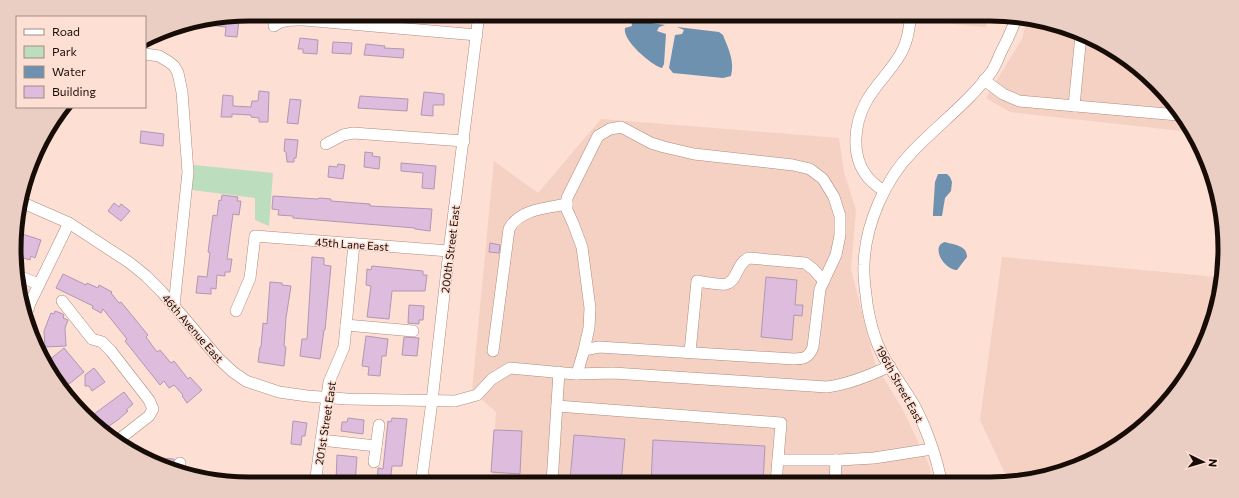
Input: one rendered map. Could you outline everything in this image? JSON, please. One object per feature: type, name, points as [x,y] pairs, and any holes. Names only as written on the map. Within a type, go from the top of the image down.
[{"type":"street","points":[[274,26],[279,22],[286,21]]},
{"type":"street","points":[[315,21],[477,36]]},
{"type":"street","name":"200th Street East","points":[[422,477],[478,21]]},
{"type":"street","points":[[884,191],[866,176],[859,163],[855,147],[856,131],[866,102],[900,55],[906,42],[910,21]]},
{"type":"street","name":"196th Street East","points":[[940,477],[932,449],[915,406],[876,340],[867,306],[864,265],[869,230],[884,191],[896,172],[913,151],[944,123],[992,70],[1014,22]]},
{"type":"street","points":[[1074,106],[1081,40]]},
{"type":"street","points":[[146,54],[159,56],[174,66],[178,73],[182,92],[188,172],[174,306]]},
{"type":"street","points":[[984,80],[1003,94],[1018,101],[1175,115]]},
{"type":"street","points":[[577,374],[589,328],[590,308],[582,248],[567,210],[567,198],[598,136],[610,129],[621,127],[651,143],[687,152],[794,165],[810,169],[823,179],[834,197],[840,216],[840,235],[836,255],[820,289],[813,347],[810,355],[804,359],[599,347],[584,350]]},
{"type":"street","points":[[326,144],[343,135],[353,133],[464,141]]},
{"type":"street","name":"46th Avenue East","points":[[25,203],[69,223],[130,263],[146,276],[174,306],[219,359],[246,381],[278,392],[327,398],[455,401],[477,394],[492,379],[510,368],[577,374],[613,373],[826,387],[847,384],[890,366]]},
{"type":"street","points":[[493,352],[509,229],[512,223],[524,214],[567,204]]},
{"type":"street","points":[[29,307],[69,223]]},
{"type":"street","name":"45th Lane East","points":[[236,311],[250,278],[255,236],[449,251]]},
{"type":"street","name":"201st Street East","points":[[316,477],[329,382],[344,347],[354,244]]},
{"type":"street","points":[[690,352],[697,281],[725,284],[730,282],[741,264],[749,258],[805,264],[813,269],[824,281]]},
{"type":"street","points":[[23,278],[39,284]]},
{"type":"street","points":[[62,301],[92,339],[102,342],[111,351],[149,400],[153,409],[149,416],[121,438]]},
{"type":"street","points":[[346,325],[413,331]]},
{"type":"street","points":[[552,477],[559,372]]},
{"type":"street","points":[[557,406],[780,422],[777,477]]},
{"type":"street","points":[[374,462],[379,425]]},
{"type":"street","points":[[321,440],[376,446]]},
{"type":"street","points":[[778,460],[836,460],[874,458],[932,449]]},
{"type":"street","points":[[834,477],[836,460]]},
{"type":"shaded area","points":[[922,21],[986,21],[986,27]]},
{"type":"shaded area","points":[[1026,24],[1034,25],[1077,38],[1117,59],[1151,88],[1171,110],[1185,131],[1010,112],[986,98],[1022,39]]},
{"type":"shaded area","points":[[601,119],[839,138],[844,172],[856,210],[851,269],[875,364],[903,410],[930,467],[931,477],[492,477],[496,412],[472,391],[494,161],[538,193]]},
{"type":"shaded area","points":[[1002,257],[1216,277],[1214,293],[1201,336],[1180,376],[1151,410],[1117,439],[1077,460],[1063,465],[1034,473],[1007,477],[980,420]]},
{"type":"green space","points":[[194,165],[273,173],[269,226],[255,220],[255,198],[192,190]]},
{"type":"water","points":[[631,21],[665,25],[659,27],[657,31],[666,34],[664,64],[662,68],[651,62],[632,45],[625,33],[625,28],[632,26]]},
{"type":"water","points":[[677,27],[719,32],[723,35],[732,60],[731,76],[723,78],[673,73],[669,68],[675,35],[682,34],[684,30]]},
{"type":"water","points":[[938,174],[947,174],[950,177],[952,182],[951,191],[945,198],[942,216],[933,216],[935,182]]},
{"type":"water","points":[[945,242],[959,246],[965,250],[967,257],[957,270],[952,269],[940,258],[939,248],[941,244]]},
{"type":"building","points":[[239,21],[237,37],[225,36],[226,27],[207,25]]},
{"type":"building","points":[[300,38],[318,40],[317,54],[303,53],[303,49],[298,49]]},
{"type":"building","points":[[333,42],[352,43],[351,54],[332,53]]},
{"type":"building","points":[[366,44],[385,46],[384,48],[404,49],[403,58],[364,55]]},
{"type":"building","points":[[259,91],[269,92],[268,122],[259,122],[259,118],[251,117],[251,115],[232,114],[232,117],[221,117],[223,95],[233,96],[233,106],[251,107],[252,101],[258,101]]},
{"type":"building","points":[[424,92],[444,94],[444,105],[433,105],[433,116],[421,115]]},
{"type":"building","points":[[360,96],[408,99],[407,111],[358,108]]},
{"type":"building","points":[[290,99],[301,100],[298,124],[287,123]]},
{"type":"building","points":[[141,131],[164,134],[163,146],[140,143]]},
{"type":"building","points":[[285,139],[298,140],[296,158],[294,158],[294,162],[287,162],[286,152],[284,151]]},
{"type":"building","points":[[365,152],[373,153],[372,156],[380,157],[379,169],[364,167]]},
{"type":"building","points":[[401,163],[436,166],[434,189],[422,188],[423,173],[401,171]]},
{"type":"building","points":[[338,164],[345,165],[343,179],[328,177],[329,166],[337,167]]},
{"type":"building","points":[[222,195],[238,197],[237,201],[241,201],[239,215],[233,214],[227,259],[232,259],[230,272],[225,272],[225,276],[217,275],[216,289],[211,288],[211,294],[196,293],[198,276],[207,277],[210,253],[208,252],[213,215],[217,216],[219,200],[221,201]]},
{"type":"building","points":[[273,196],[331,199],[331,201],[370,204],[370,206],[432,209],[430,231],[415,228],[293,218],[293,216],[278,215],[279,210],[272,209]]},
{"type":"building","points":[[114,203],[119,207],[121,204],[130,211],[121,221],[108,211]]},
{"type":"building","points":[[21,234],[41,240],[35,258],[31,256],[30,260],[21,257]]},
{"type":"building","points":[[490,243],[500,245],[499,253],[489,252]]},
{"type":"building","points":[[312,257],[324,258],[324,265],[331,266],[325,330],[320,359],[300,356],[302,339],[307,339]]},
{"type":"building","points":[[372,266],[423,271],[423,275],[427,275],[425,291],[392,291],[389,319],[367,317],[371,286],[366,285],[367,269],[371,270]]},
{"type":"building","points":[[63,274],[86,285],[87,283],[98,288],[99,285],[112,292],[111,293],[119,303],[121,302],[148,335],[146,337],[157,352],[160,350],[171,363],[174,361],[188,379],[190,377],[202,390],[187,403],[182,396],[183,395],[174,385],[169,388],[164,381],[160,385],[125,341],[127,339],[103,309],[101,313],[92,308],[93,306],[56,288]]},
{"type":"building","points":[[766,277],[797,280],[795,305],[803,305],[802,316],[794,315],[792,340],[761,337]]},
{"type":"building","points":[[270,282],[282,283],[282,285],[291,286],[286,318],[284,346],[286,347],[284,366],[258,362],[263,323],[267,324]]},
{"type":"building","points":[[409,305],[424,306],[423,320],[419,320],[419,324],[408,323]]},
{"type":"building","points":[[55,311],[63,314],[63,318],[68,320],[65,328],[66,346],[45,347],[44,331],[51,313],[54,314]]},
{"type":"building","points":[[366,336],[388,339],[386,356],[382,356],[380,376],[368,375],[369,367],[362,366]]},
{"type":"building","points":[[404,337],[419,338],[417,356],[402,355]]},
{"type":"building","points":[[64,348],[84,372],[69,384],[58,371],[57,371],[50,359]]},
{"type":"building","points":[[94,368],[105,382],[92,391],[89,386],[85,386],[85,375]]},
{"type":"building","points":[[124,392],[133,404],[126,410],[128,411],[107,427],[93,415]]},
{"type":"building","points":[[348,418],[364,420],[363,434],[341,431],[342,422],[347,422]]},
{"type":"building","points":[[392,418],[407,419],[402,466],[392,466],[391,477],[377,477],[378,468],[383,469],[388,421],[391,422]]},
{"type":"building","points":[[293,421],[307,423],[305,436],[302,436],[301,445],[291,444]]},
{"type":"building","points":[[494,430],[522,431],[520,474],[491,472]]},
{"type":"building","points":[[574,435],[625,439],[622,477],[570,477]]},
{"type":"building","points":[[653,440],[765,446],[763,477],[651,477]]},
{"type":"building","points":[[337,455],[357,457],[356,477],[336,477]]},
{"type":"building","points":[[158,458],[174,459],[173,464]]}]
